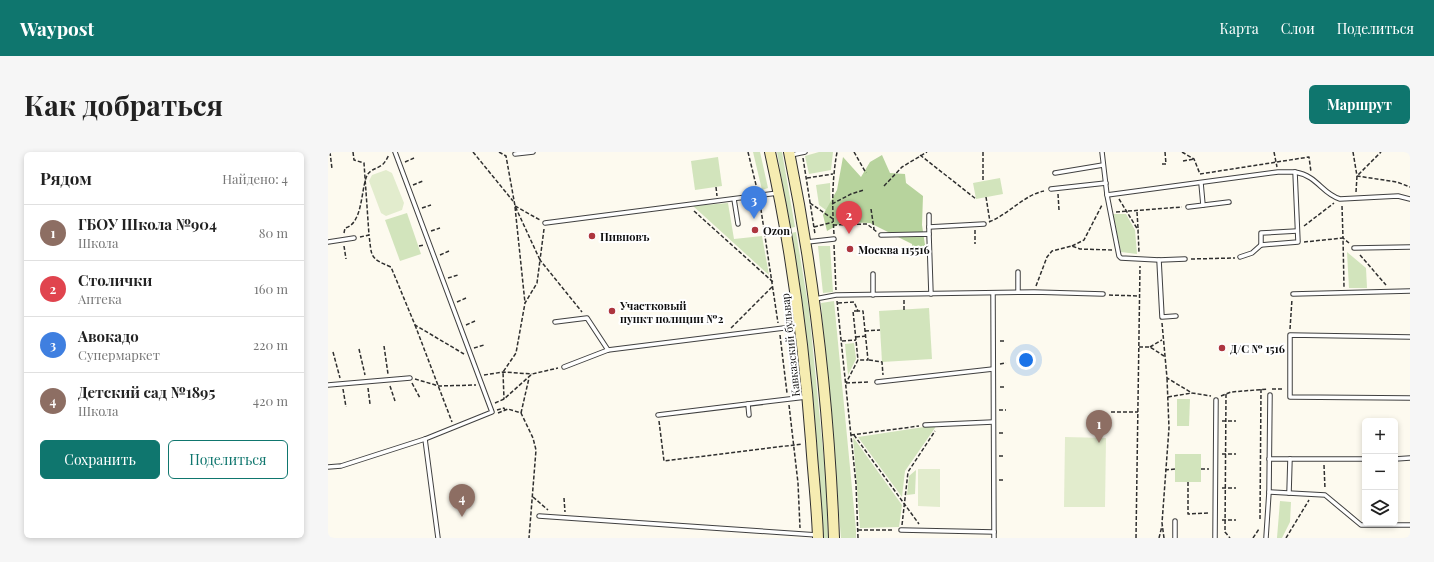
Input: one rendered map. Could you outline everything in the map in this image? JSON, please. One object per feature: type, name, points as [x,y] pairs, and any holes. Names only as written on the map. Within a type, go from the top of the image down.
[{"type":"street","name":"Кавказский бульвар","points":[[770,152],[779,193],[801,326],[808,397],[818,536]]},
{"type":"street","points":[[789,154],[806,242],[814,299],[829,435],[834,538]]},
{"type":"lane","points":[[328,467],[341,466],[424,439],[492,412],[483,383],[435,256],[393,152]]},
{"type":"lane","points":[[516,154],[533,152]]},
{"type":"lane","points":[[789,154],[804,152]]},
{"type":"lane","points":[[1102,152],[1116,250],[1121,258],[1159,260],[1185,259]]},
{"type":"lane","points":[[1055,173],[1103,165]]},
{"type":"lane","points":[[1107,195],[1278,172],[1295,172],[1312,177],[1334,198],[1341,199],[1398,196],[1410,199]]},
{"type":"lane","points":[[1240,258],[1252,253],[1261,245],[1298,242],[1295,172]]},
{"type":"lane","points":[[1051,189],[1106,183]]},
{"type":"lane","points":[[1201,183],[1203,205]]},
{"type":"lane","points":[[545,223],[779,193]]},
{"type":"lane","points":[[734,199],[738,224]]},
{"type":"lane","points":[[1188,207],[1229,202]]},
{"type":"lane","points":[[929,214],[931,294]]},
{"type":"lane","points":[[929,227],[984,224]]},
{"type":"lane","points":[[1261,245],[1261,234],[1297,231]]},
{"type":"lane","points":[[881,235],[929,234]]},
{"type":"lane","points":[[328,242],[354,238]]},
{"type":"lane","points":[[806,242],[834,239]]},
{"type":"lane","points":[[1280,244],[1280,249]]},
{"type":"lane","points":[[1354,248],[1410,247]]},
{"type":"lane","points":[[1159,260],[1162,317],[1176,316]]},
{"type":"lane","points":[[1018,272],[1018,292]]},
{"type":"lane","points":[[873,274],[874,295]]},
{"type":"lane","points":[[1293,294],[1410,291]]},
{"type":"lane","points":[[814,299],[836,296],[1018,292],[1103,294]]},
{"type":"lane","points":[[993,293],[994,538]]},
{"type":"lane","points":[[554,322],[587,318],[608,350]]},
{"type":"lane","points":[[564,367],[608,350],[801,326]]},
{"type":"lane","points":[[1410,337],[1290,335],[1290,397],[1410,398]]},
{"type":"lane","points":[[877,382],[993,369]]},
{"type":"lane","points":[[328,385],[410,378]]},
{"type":"lane","points":[[1266,538],[1269,492],[1270,395]]},
{"type":"lane","points":[[658,415],[808,397]]},
{"type":"lane","points":[[1215,538],[1216,400]]},
{"type":"lane","points":[[748,404],[749,415]]},
{"type":"lane","points":[[925,425],[941,423],[994,422]]},
{"type":"lane","points":[[424,439],[438,538]]},
{"type":"lane","points":[[1398,458],[1410,458]]},
{"type":"lane","points":[[1269,459],[1362,459]]},
{"type":"lane","points":[[1289,493],[1290,459]]},
{"type":"lane","points":[[1269,492],[1325,495],[1361,525],[1410,525]]},
{"type":"lane","points":[[539,516],[818,536]]},
{"type":"lane","points":[[1175,521],[1175,538]]},
{"type":"lane","points":[[901,530],[994,532]]},
{"type":"path","points":[[329,152],[332,169]]},
{"type":"path","points":[[353,152],[354,160],[364,163],[369,235],[372,254],[375,260],[391,266],[454,427]]},
{"type":"path","points":[[346,259],[343,240],[345,228],[349,228],[357,218],[366,177],[372,168],[382,165],[393,152]]},
{"type":"path","points":[[473,152],[514,202]]},
{"type":"path","points":[[499,152],[506,156],[515,206],[525,303],[516,353],[503,372],[504,399]]},
{"type":"path","points":[[748,152],[759,196],[779,328],[798,482],[800,534]]},
{"type":"path","points":[[804,152],[815,234],[821,234]]},
{"type":"path","points":[[836,152],[833,174],[832,204],[836,296],[851,435],[858,538]]},
{"type":"path","points":[[854,152],[866,173]]},
{"type":"path","points":[[884,186],[902,167],[927,152]]},
{"type":"path","points":[[982,152],[983,181]]},
{"type":"path","points":[[1162,164],[1167,164],[1165,152]]},
{"type":"path","points":[[1182,152],[1194,159],[1200,174],[1201,183]]},
{"type":"path","points":[[1274,152],[1278,172]]},
{"type":"path","points":[[1353,152],[1357,176],[1356,198]]},
{"type":"path","points":[[1357,176],[1381,152]]},
{"type":"path","points":[[920,155],[976,199]]},
{"type":"path","points":[[1200,174],[1309,157],[1312,177]]},
{"type":"path","points":[[399,164],[414,158]]},
{"type":"path","points":[[1183,160],[1194,159]]},
{"type":"path","points":[[807,178],[833,174]]},
{"type":"path","points":[[1357,176],[1397,182],[1410,187]]},
{"type":"path","points":[[408,187],[423,181]]},
{"type":"path","points":[[984,224],[1001,218],[1034,193],[1051,189]]},
{"type":"path","points":[[1058,189],[1058,210]]},
{"type":"path","points":[[832,204],[851,194],[864,190]]},
{"type":"path","points":[[1116,194],[1138,230]]},
{"type":"path","points":[[1034,292],[1047,257],[1052,251],[1059,248],[1072,246],[1084,240],[1107,195]]},
{"type":"path","points":[[986,197],[990,222]]},
{"type":"path","points":[[1297,231],[1341,199]]},
{"type":"path","points":[[1341,199],[1344,293]]},
{"type":"path","points":[[810,203],[833,219]]},
{"type":"path","points":[[417,210],[432,205]]},
{"type":"path","points":[[690,205],[691,209],[772,282]]},
{"type":"path","points":[[515,206],[545,223],[537,283],[525,303]]},
{"type":"path","points":[[515,206],[540,260],[587,318]]},
{"type":"path","points":[[1110,213],[1188,207]]},
{"type":"path","points":[[871,209],[874,229]]},
{"type":"path","points":[[1136,538],[1140,296],[1140,259],[1137,211]]},
{"type":"path","points":[[814,227],[833,222]]},
{"type":"path","points":[[833,225],[867,224],[881,235]]},
{"type":"path","points":[[975,225],[975,244]]},
{"type":"path","points":[[426,233],[440,228]]},
{"type":"path","points":[[827,234],[834,233]]},
{"type":"path","points":[[354,238],[369,235]]},
{"type":"path","points":[[1298,242],[1343,238],[1354,248],[1391,291]]},
{"type":"path","points":[[1072,246],[1080,249],[1116,250]]},
{"type":"path","points":[[435,256],[449,251]]},
{"type":"path","points":[[1185,259],[1240,258]]},
{"type":"path","points":[[444,280],[458,275]]},
{"type":"path","points":[[730,335],[729,330],[773,286]]},
{"type":"path","points":[[904,294],[904,310]]},
{"type":"path","points":[[1103,294],[1140,296]]},
{"type":"path","points":[[1290,335],[1293,294]]},
{"type":"path","points":[[452,304],[466,298]]},
{"type":"path","points":[[837,303],[854,302],[858,311]]},
{"type":"path","points":[[846,383],[858,360],[853,311],[863,310],[868,360]]},
{"type":"path","points":[[1159,538],[1162,523],[1168,428],[1167,378],[1162,317]]},
{"type":"path","points":[[461,327],[475,321]]},
{"type":"path","points":[[415,325],[474,360]]},
{"type":"path","points":[[865,331],[880,330]]},
{"type":"path","points":[[842,341],[866,336]]},
{"type":"path","points":[[1139,347],[1150,347],[1163,340]]},
{"type":"path","points":[[470,350],[484,345]]},
{"type":"path","points":[[384,346],[388,380],[395,401]]},
{"type":"path","points":[[1150,347],[1164,356]]},
{"type":"path","points":[[358,349],[367,382],[370,404]]},
{"type":"path","points":[[333,352],[342,384],[346,407]]},
{"type":"path","points":[[858,360],[882,362],[883,379]]},
{"type":"path","points":[[480,376],[503,372],[532,374],[564,367]]},
{"type":"path","points":[[490,405],[504,399],[532,374]]},
{"type":"path","points":[[528,538],[536,450],[533,438],[521,413],[529,376]]},
{"type":"path","points":[[410,378],[439,386],[472,387],[483,383]]},
{"type":"path","points":[[410,378],[420,398]]},
{"type":"path","points":[[1167,378],[1192,393],[1206,396],[1222,396],[1231,392],[1260,389],[1290,389]]},
{"type":"path","points":[[846,383],[877,382]]},
{"type":"path","points":[[1260,389],[1260,519]]},
{"type":"path","points":[[1168,397],[1192,393]]},
{"type":"path","points":[[1226,394],[1226,532],[1230,538]]},
{"type":"path","points":[[492,412],[504,408],[505,410],[508,409],[521,413]]},
{"type":"path","points":[[498,413],[505,410]]},
{"type":"path","points":[[1111,412],[1138,412]]},
{"type":"path","points":[[658,415],[664,461],[811,443]]},
{"type":"path","points":[[1216,421],[1236,421]]},
{"type":"path","points":[[858,530],[901,530],[908,472],[941,423]]},
{"type":"path","points":[[851,435],[925,425]]},
{"type":"path","points":[[854,435],[923,530]]},
{"type":"path","points":[[1215,454],[1236,454]]},
{"type":"path","points":[[1324,459],[1325,495]]},
{"type":"path","points":[[1165,470],[1175,469]]},
{"type":"path","points":[[1201,469],[1215,469]]},
{"type":"path","points":[[1188,482],[1188,514],[1215,513]]},
{"type":"path","points":[[1215,488],[1236,488]]},
{"type":"path","points":[[1286,538],[1313,494]]},
{"type":"path","points":[[533,496],[551,513]]},
{"type":"path","points":[[564,498],[565,518]]},
{"type":"path","points":[[1215,520],[1236,520]]},
{"type":"path","points":[[1162,523],[1164,538]]},
{"type":"path","points":[[1253,538],[1258,533],[1260,527]]},
{"type":"green space","points":[[753,152],[760,152],[768,188],[762,190]]},
{"type":"green space","points":[[777,152],[782,152],[795,227],[790,228]]},
{"type":"green space","points":[[819,152],[833,152],[831,170],[809,174],[805,156]]},
{"type":"green space","points":[[882,155],[890,173],[905,174],[906,183],[923,196],[922,225],[925,245],[913,254],[912,244],[870,223],[843,222],[827,231],[823,215],[837,190],[843,157],[861,177],[870,162]]},
{"type":"green space","points":[[718,157],[722,186],[695,190],[691,161]]},
{"type":"green space","points":[[386,170],[392,173],[404,203],[402,210],[386,216],[381,213],[369,181],[372,175]]},
{"type":"green space","points":[[1000,178],[1003,194],[976,199],[973,183]]},
{"type":"green space","points":[[830,183],[831,214],[819,205],[816,185]]},
{"type":"green space","points":[[728,203],[734,239],[762,236],[769,275],[693,206]]},
{"type":"green space","points":[[407,213],[421,254],[400,261],[385,220]]},
{"type":"green space","points":[[1113,214],[1126,214],[1135,230],[1137,254],[1121,252]]},
{"type":"green space","points":[[796,232],[809,310],[826,480],[828,538],[822,538],[821,500],[815,423],[791,233]]},
{"type":"green space","points":[[818,246],[830,246],[833,292],[823,293]]},
{"type":"green space","points":[[1347,252],[1366,268],[1367,288],[1349,288]]},
{"type":"green space","points":[[834,301],[856,538],[841,538],[821,303]]},
{"type":"green space","points":[[929,308],[932,359],[882,362],[879,311]]},
{"type":"green space","points":[[854,343],[856,359],[848,375],[845,344]]},
{"type":"green space","points":[[1177,399],[1190,399],[1189,426],[1177,426]]},
{"type":"green space","points":[[937,425],[905,471],[902,497],[858,437]]},
{"type":"green space","points":[[853,437],[902,505],[899,527],[860,528]]},
{"type":"green space","points":[[1065,437],[1106,438],[1105,507],[1064,507]]},
{"type":"green space","points":[[1175,454],[1201,454],[1201,482],[1175,482]]},
{"type":"green space","points":[[918,469],[940,469],[940,507],[918,506]]},
{"type":"green space","points":[[916,470],[915,494],[907,495],[909,476]]},
{"type":"green space","points":[[1280,501],[1291,502],[1290,522],[1282,538],[1277,538]]},
{"type":"place","name":"Авокадо","points":[[754,219]]},
{"type":"place","name":"Ozon","points":[[755,230]]},
{"type":"place","name":"Столички","points":[[849,234]]},
{"type":"place","name":"Пивновъ","points":[[592,236]]},
{"type":"place","name":"Москва 115516","points":[[850,249]]},
{"type":"place","name":"Участковый пункт полиции №2","points":[[612,311]]},
{"type":"place","name":"Д/C № 1516","points":[[1222,348]]},
{"type":"place","name":"ГБОУ Школа №904","points":[[1099,443]]},
{"type":"place","name":"Детский сад №1895","points":[[462,517]]}]
